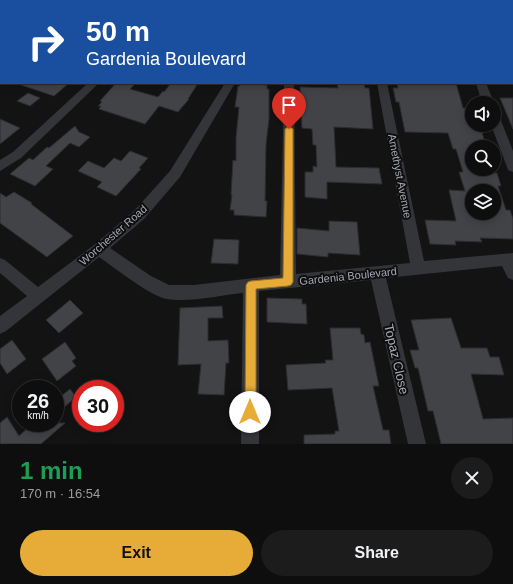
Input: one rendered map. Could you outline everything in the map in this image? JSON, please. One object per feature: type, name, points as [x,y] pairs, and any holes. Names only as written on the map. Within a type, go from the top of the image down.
[{"type":"street","points":[[0,166],[16,155],[93,84]]},
{"type":"street","name":"Worchester Road","points":[[0,326],[99,249],[139,215],[175,174],[229,84]]},
{"type":"street","points":[[288,282],[289,84]]},
{"type":"street","name":"Amethyst Avenue","points":[[382,84],[418,268]]},
{"type":"street","points":[[480,84],[485,96]]},
{"type":"street","points":[[499,132],[513,167]]},
{"type":"street","name":"Gardenia Boulevard","points":[[99,249],[146,282],[167,292],[194,292],[418,268],[511,264]]},
{"type":"street","points":[[0,264],[38,297]]},
{"type":"street","name":"Topaz Close","points":[[377,273],[416,444]]},
{"type":"street","points":[[250,444],[251,285]]},
{"type":"building","points":[[22,84],[68,84],[54,96]]},
{"type":"building","points":[[115,84],[135,84],[130,89],[158,97],[170,84],[197,84],[189,99],[178,112],[159,106],[145,124],[99,109],[101,106],[98,106],[102,102],[100,101]]},
{"type":"building","points":[[240,84],[264,84],[267,85],[267,89],[269,89],[269,119],[266,144],[266,217],[234,215],[234,210],[230,210],[233,160],[236,161],[236,138],[239,107],[235,107],[238,86],[240,86]]},
{"type":"building","points":[[337,84],[364,84],[365,88],[369,88],[373,129],[334,127],[336,167],[379,168],[382,184],[327,182],[327,199],[305,197],[305,172],[313,172],[313,166],[317,167],[316,145],[313,145],[312,129],[302,128],[300,87],[338,88]]},
{"type":"building","points":[[397,84],[456,84],[463,108],[465,108],[465,132],[482,132],[484,140],[465,140],[465,176],[498,176],[500,184],[465,184],[465,191],[459,172],[463,172],[456,149],[453,149],[448,133],[405,132],[399,102],[396,102],[393,88],[398,88]]},
{"type":"building","points":[[28,93],[40,98],[30,106],[17,101]]},
{"type":"building","points":[[501,98],[513,98],[513,129],[501,100]]},
{"type":"building","points":[[0,119],[20,128],[0,144]]},
{"type":"building","points":[[75,126],[79,132],[90,137],[79,147],[70,143],[46,166],[53,169],[35,186],[10,174],[29,158],[33,160],[47,147],[49,148]]},
{"type":"building","points":[[130,151],[148,158],[139,168],[141,169],[116,196],[97,187],[102,182],[78,171],[88,161],[104,168],[114,158],[121,161]]},
{"type":"building","points":[[449,190],[465,191],[465,220],[501,220],[501,195],[506,210],[510,210],[513,219],[513,239],[480,238],[482,242],[455,241],[456,245],[430,244],[425,220],[456,221]]},
{"type":"building","points":[[14,192],[32,203],[31,204],[73,236],[47,257],[0,223],[0,193],[6,197]]},
{"type":"building","points":[[329,221],[357,222],[360,255],[328,253],[328,257],[297,254],[297,228],[329,231]]},
{"type":"building","points":[[214,239],[239,240],[238,264],[211,263]]},
{"type":"building","points":[[267,298],[302,299],[302,304],[306,304],[307,324],[267,322]]},
{"type":"building","points":[[70,300],[83,313],[59,333],[46,320]]},
{"type":"building","points":[[222,306],[223,318],[208,318],[208,341],[228,340],[229,363],[226,363],[224,395],[198,394],[201,364],[178,365],[180,308]]},
{"type":"building","points":[[451,318],[461,348],[487,348],[490,357],[499,357],[504,375],[471,374],[483,419],[513,418],[513,444],[441,444],[433,411],[428,411],[418,368],[415,368],[410,350],[419,350],[411,320]]},
{"type":"building","points":[[330,328],[360,328],[361,334],[364,335],[365,343],[370,342],[379,386],[373,386],[383,430],[389,430],[391,444],[304,444],[304,435],[335,434],[335,431],[339,431],[332,388],[288,390],[286,365],[326,363],[325,360],[333,360]]},
{"type":"building","points":[[12,340],[26,359],[7,374],[0,363],[0,349]]},
{"type":"building","points":[[65,342],[76,358],[72,361],[76,366],[56,380],[42,359]]},
{"type":"building","points":[[70,389],[72,392],[72,400],[64,407],[64,394]]},
{"type":"building","points":[[7,417],[12,425],[12,432],[16,432],[19,436],[23,432],[55,432],[41,444],[0,444],[0,423]]},
{"type":"route","points":[[250,412],[251,285],[288,282],[289,129]]}]
